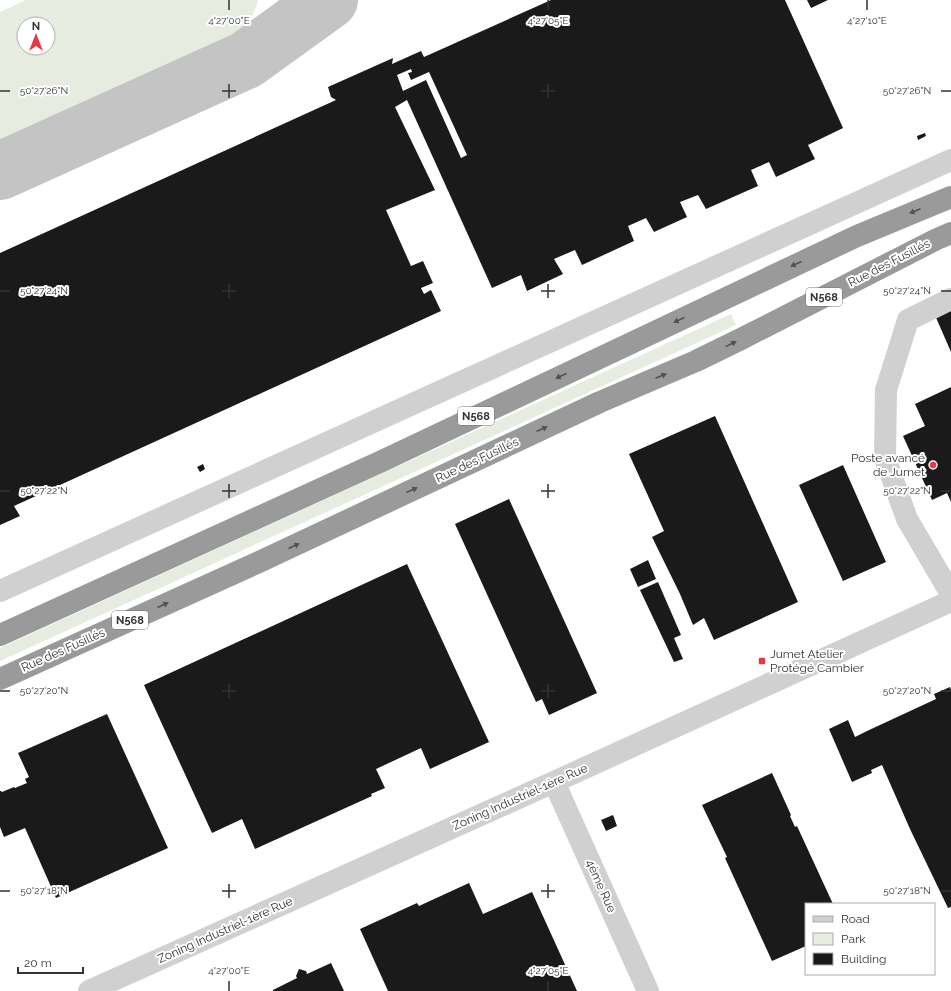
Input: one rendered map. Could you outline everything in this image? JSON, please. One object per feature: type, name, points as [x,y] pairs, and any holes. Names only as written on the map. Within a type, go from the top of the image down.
[{"type":"highway","name":"N568","points":[[0,634],[382,461],[857,236],[951,197]]},
{"type":"highway","name":"Rue des Fusillés","points":[[0,679],[259,562],[600,402],[703,358],[930,242],[951,233]]},
{"type":"street","points":[[0,592],[951,160]]},
{"type":"street","points":[[951,299],[908,320],[886,390],[885,458],[907,519],[951,594]]},
{"type":"street","name":"Zoning Industriel-1ère Rue","points":[[89,991],[554,782],[951,601]]},
{"type":"street","name":"4ème Rue","points":[[554,782],[648,991]]},
{"type":"green space","points":[[26,0],[258,0],[252,16],[233,38],[0,144],[0,12]]},
{"type":"green space","points":[[731,314],[736,325],[0,661],[0,648]]},
{"type":"building","points":[[551,0],[785,0],[843,128],[808,145],[815,159],[776,177],[769,162],[751,170],[758,186],[706,209],[698,195],[680,202],[687,217],[654,232],[646,218],[628,226],[634,241],[582,265],[575,250],[554,259],[563,274],[527,291],[521,275],[492,288],[407,100],[395,107],[435,190],[386,210],[411,266],[423,261],[433,283],[421,288],[424,294],[431,290],[441,311],[14,506],[20,516],[0,525],[0,253],[336,100],[331,97],[328,87],[393,58],[392,64],[421,51],[424,57]],"holes":[[[411,69],[412,72],[408,73],[411,80],[429,72],[467,155],[461,158],[426,80],[403,91],[397,75]]]},
{"type":"building","points":[[807,0],[828,0],[811,8]]},
{"type":"building","points":[[925,133],[926,136],[918,140],[917,136]]},
{"type":"building","points":[[951,305],[951,352],[934,313]]},
{"type":"building","name":"Poste avancé de Jumet","points":[[951,387],[951,502],[947,493],[932,500],[903,436],[925,426],[915,404]]},
{"type":"building","points":[[715,416],[798,602],[714,640],[704,618],[693,625],[680,594],[652,537],[664,531],[629,454]]},
{"type":"building","points":[[203,464],[205,469],[200,472],[197,467]]},
{"type":"building","points":[[843,465],[886,562],[843,581],[799,485]]},
{"type":"building","points":[[509,499],[597,693],[549,715],[542,699],[536,702],[455,524]]},
{"type":"building","points":[[648,560],[656,579],[638,587],[630,569]]},
{"type":"building","points":[[407,564],[489,742],[430,769],[421,748],[376,769],[385,788],[371,794],[372,796],[255,849],[242,819],[212,833],[144,685]]},
{"type":"building","points":[[658,582],[681,635],[674,638],[683,659],[674,662],[640,590]]},
{"type":"building","points":[[950,687],[951,907],[948,908],[910,829],[882,765],[871,770],[872,773],[852,782],[829,729],[848,720],[855,737],[936,699],[934,694]]},
{"type":"building","points":[[107,714],[168,848],[56,898],[25,828],[4,837],[0,827],[0,791],[2,792],[27,783],[25,779],[29,777],[18,753]]},
{"type":"building","points":[[772,773],[795,827],[797,826],[833,903],[805,903],[805,946],[772,961],[725,858],[727,857],[702,805]]},
{"type":"building","points":[[613,815],[617,826],[606,831],[601,820]]},
{"type":"building","points":[[469,883],[483,914],[532,892],[577,991],[388,991],[360,929],[417,903],[419,906]]},
{"type":"building","points":[[331,963],[344,991],[273,991],[297,978],[296,976],[299,969],[306,971],[307,974]]},
{"type":"taxiway","points":[[0,171],[246,60],[329,0]]},
{"type":"place","name":"Poste avancé de Jumet","points":[[933,465]]},
{"type":"place","name":"Jumet Atelier Protégé Cambier","points":[[762,661]]}]
